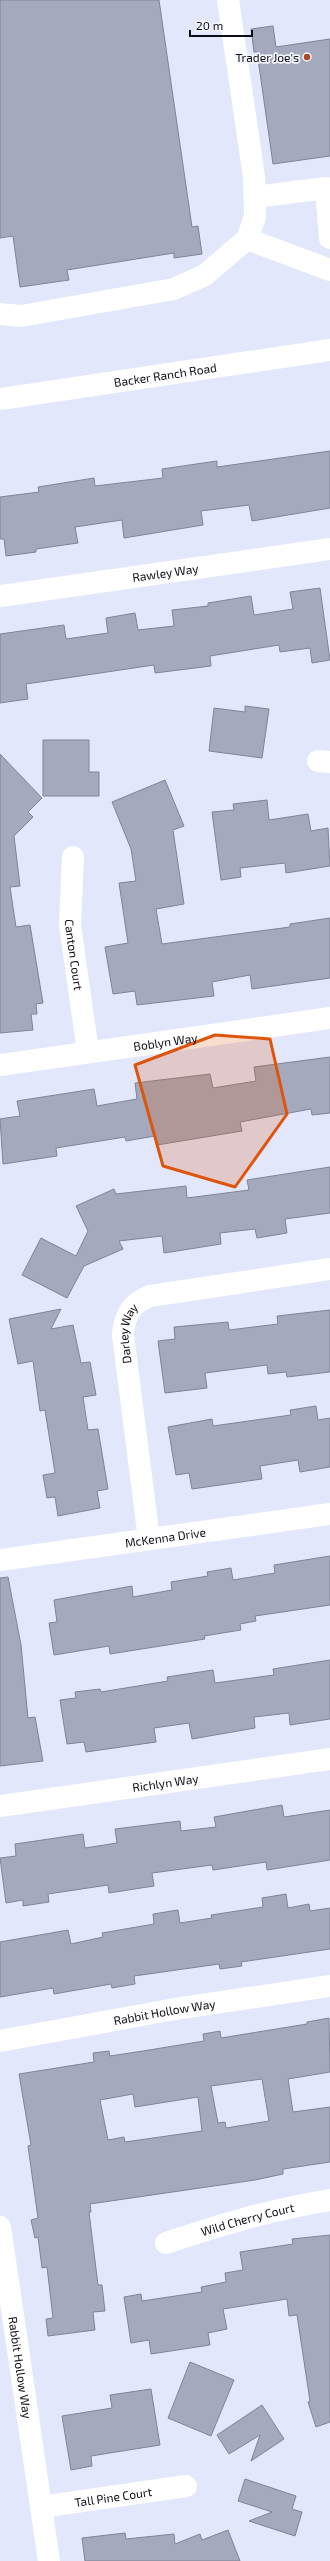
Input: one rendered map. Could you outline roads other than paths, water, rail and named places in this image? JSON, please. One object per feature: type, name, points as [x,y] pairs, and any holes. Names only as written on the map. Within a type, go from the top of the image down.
[{"type":"street","points":[[0,314],[21,316],[174,289],[205,275],[247,239],[255,216],[254,177],[228,0]]},
{"type":"street","points":[[255,196],[326,188],[330,238]]},
{"type":"street","points":[[247,239],[330,270]]},
{"type":"street","name":"Backer Ranch Road","points":[[0,399],[330,350]]},
{"type":"street","name":"Rawley Way","points":[[0,596],[330,549]]},
{"type":"street","name":"Canton Court","points":[[73,857],[70,925],[88,1052]]},
{"type":"street","name":"Boblyn Way","points":[[0,1065],[330,1018]]},
{"type":"street","name":"Darley Way","points":[[149,1539],[123,1336],[124,1325],[132,1307],[139,1300],[150,1296],[330,1269]]},
{"type":"street","name":"McKenna Drive","points":[[0,1560],[330,1514]]},
{"type":"street","name":"Richlyn Way","points":[[0,1806],[330,1759]]},
{"type":"street","name":"Rabbit Hollow Way","points":[[0,2041],[175,2008],[330,1986]]},
{"type":"street","name":"Wild Cherry Court","points":[[166,2243],[248,2216],[284,2207],[330,2200]]},
{"type":"street","name":"Rabbit Hollow Way","points":[[0,2227],[49,2561]]},
{"type":"street","name":"Tall Pine Court","points":[[41,2507],[186,2486]]},
{"type":"place","name":"Trader Joe's","points":[[307,57]]}]
